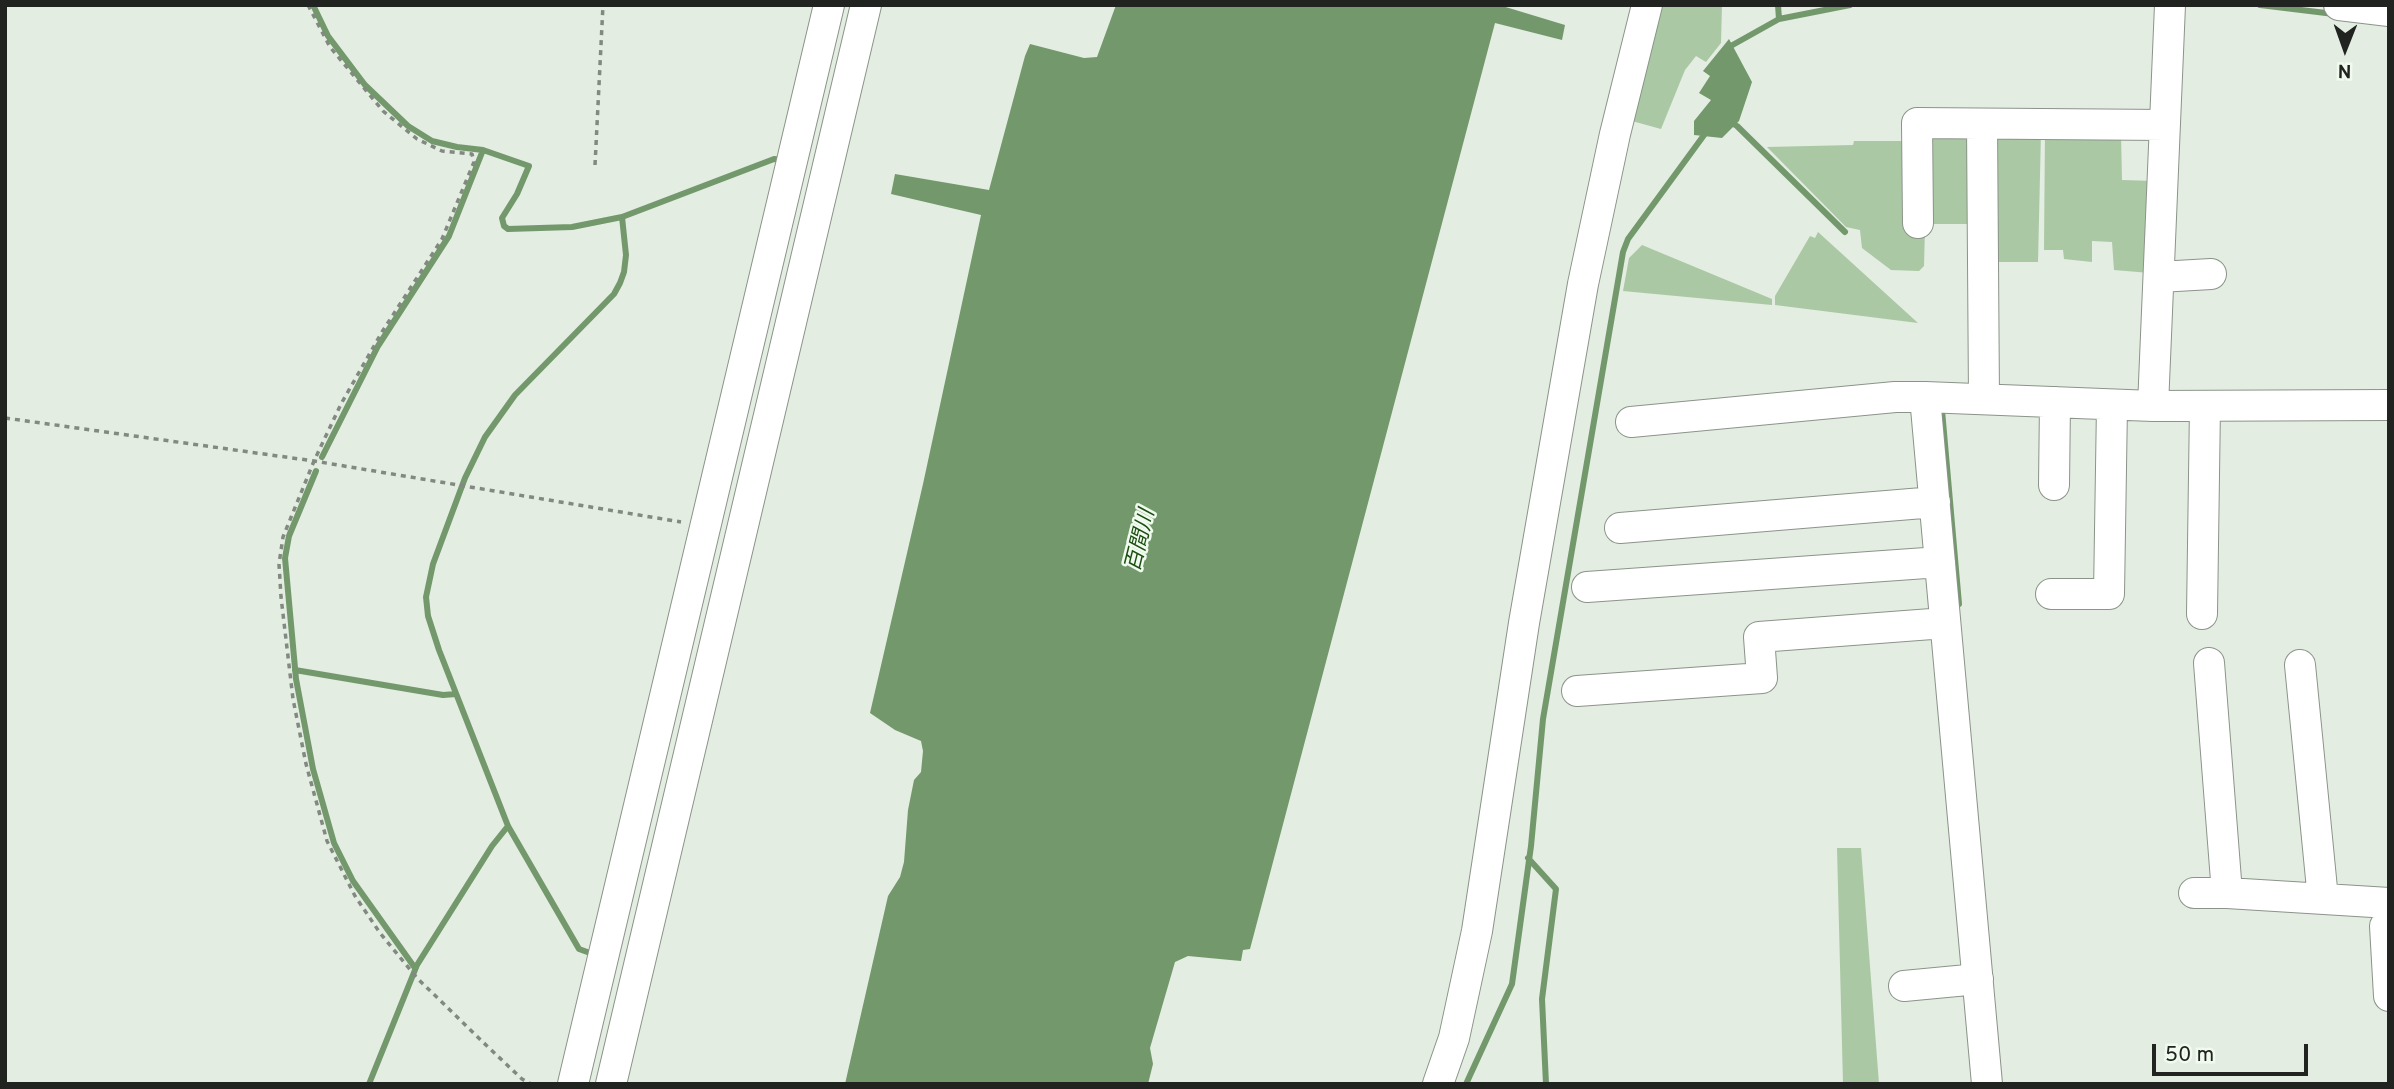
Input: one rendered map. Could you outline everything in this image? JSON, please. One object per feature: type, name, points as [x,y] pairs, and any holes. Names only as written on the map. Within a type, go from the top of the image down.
[{"type":"street","points":[[573,1084],[829,5]]},
{"type":"street","points":[[611,1084],[866,5]]},
{"type":"street","points":[[1437,1084],[1454,1038],[1477,931],[1524,623],[1583,284],[1615,134],[1647,5]]},
{"type":"street","points":[[2153,399],[2170,5],[2164,5]]},
{"type":"street","points":[[2339,5],[2389,11]]},
{"type":"street","points":[[1918,223],[1917,123],[2165,125]]},
{"type":"street","points":[[1982,124],[1984,393]]},
{"type":"street","points":[[2159,277],[2210,274]]},
{"type":"street","points":[[1631,422],[1895,397],[1984,393],[2055,402],[2112,405],[2153,399],[2205,406],[2389,405]]},
{"type":"street","points":[[1925,397],[1987,1084]]},
{"type":"street","points":[[2054,485],[2055,402]]},
{"type":"street","points":[[2051,594],[2109,594],[2112,405]]},
{"type":"street","points":[[2202,614],[2205,406]]},
{"type":"street","points":[[1620,528],[1935,502]]},
{"type":"street","points":[[1587,587],[1940,562]]},
{"type":"street","points":[[1577,691],[1762,678],[1759,638],[1945,623]]},
{"type":"street","points":[[2209,663],[2227,893]]},
{"type":"street","points":[[2300,665],[2323,899]]},
{"type":"street","points":[[2194,893],[2389,903]]},
{"type":"street","points":[[2389,920],[2385,926],[2389,996]]},
{"type":"street","points":[[1904,986],[1978,979]]},
{"type":"path","points":[[308,5],[330,47],[383,111],[417,139],[442,151],[472,154],[474,162],[442,239],[360,366],[314,461],[283,537],[279,564],[296,712],[306,764],[327,841],[355,896],[380,933],[417,978],[522,1079],[531,1084]]},
{"type":"path","points":[[595,165],[603,5]]},
{"type":"path","points":[[5,418],[314,461],[686,523]]},
{"type":"shaded area","points":[[1662,5],[1722,5],[1721,43],[1706,62],[1696,56],[1685,70],[1661,129],[1632,121]]},
{"type":"shaded area","points":[[2045,130],[2121,134],[2122,180],[2155,181],[2150,273],[2114,270],[2112,242],[2092,241],[2092,262],[2064,259],[2063,250],[2044,250]]},
{"type":"shaded area","points":[[1927,131],[1973,132],[1976,224],[1924,224]]},
{"type":"shaded area","points":[[1993,131],[2041,132],[2038,262],[1989,262]]},
{"type":"shaded area","points":[[1854,141],[1911,141],[1925,228],[1924,266],[1919,271],[1891,270],[1862,248],[1860,230],[1846,227],[1767,147],[1853,145]]},
{"type":"shaded area","points":[[1818,232],[1918,323],[1775,305],[1775,296],[1810,236],[1815,238]]},
{"type":"shaded area","points":[[1642,245],[1772,299],[1772,305],[1623,291],[1629,258]]},
{"type":"shaded area","points":[[1837,848],[1861,848],[1879,1084],[1843,1084]]},
{"type":"water","name":"百間川","points":[[1116,5],[1499,5],[1565,25],[1562,40],[1495,23],[1250,949],[1243,950],[1241,961],[1188,956],[1175,962],[1150,1048],[1153,1064],[1148,1084],[845,1084],[888,896],[900,877],[904,862],[908,810],[914,780],[921,772],[923,751],[921,741],[895,730],[870,713],[981,215],[891,194],[895,174],[989,190],[1030,44],[1084,58],[1097,57]]},
{"type":"water","points":[[1729,39],[1752,82],[1739,121],[1722,138],[1694,135],[1694,121],[1711,100],[1699,93],[1710,76],[1703,71]]},
{"type":"waterway","points":[[313,5],[328,36],[365,85],[408,126],[432,141],[483,150],[529,166],[517,194],[502,218],[508,229],[572,227],[622,217],[774,159],[783,160]]},
{"type":"waterway","points":[[1778,5],[1779,19]]},
{"type":"waterway","points":[[1728,52],[1729,47],[1779,19],[1850,5]]},
{"type":"waterway","points":[[2260,5],[2334,14]]},
{"type":"waterway","points":[[1728,121],[1737,126],[1845,232]]},
{"type":"waterway","points":[[1466,1084],[1512,984],[1531,846],[1543,719],[1623,252],[1628,239],[1707,131]]},
{"type":"waterway","points":[[322,457],[378,346],[449,236],[483,150]]},
{"type":"waterway","points":[[590,953],[579,949],[508,826],[439,650],[428,616],[426,597],[433,564],[465,478],[485,437],[515,395],[614,294],[620,283],[626,255],[622,217]]},
{"type":"waterway","points":[[1942,410],[1959,604]]},
{"type":"waterway","points":[[316,471],[289,536],[285,558],[296,679],[313,769],[334,843],[353,881],[415,968]]},
{"type":"waterway","points":[[295,670],[443,695],[456,694]]},
{"type":"waterway","points":[[369,1084],[417,965],[492,846],[508,826]]},
{"type":"waterway","points":[[1528,858],[1556,889],[1542,999],[1546,1084]]}]
